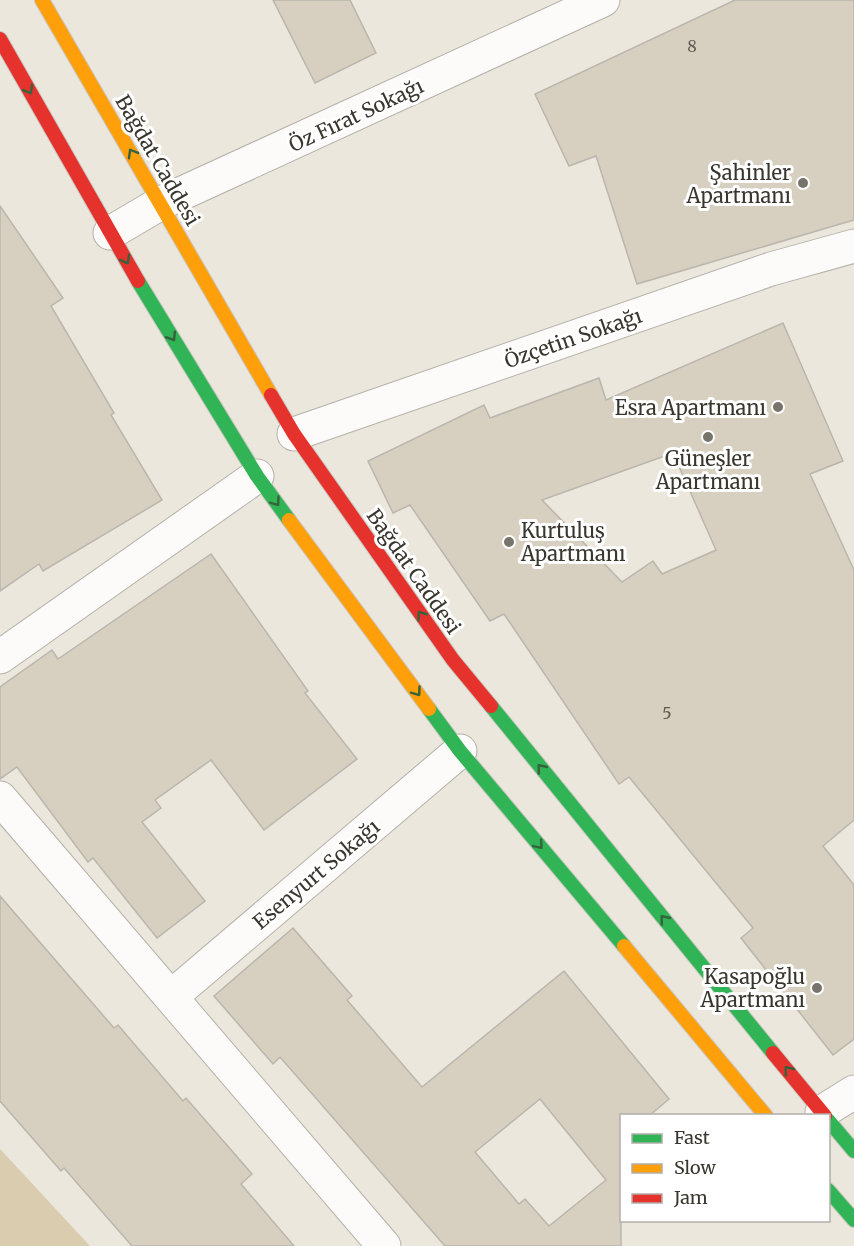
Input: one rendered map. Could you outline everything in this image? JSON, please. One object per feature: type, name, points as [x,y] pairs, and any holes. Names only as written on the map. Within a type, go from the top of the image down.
[{"type":"main road","name":"Bağdat Caddesi","points":[[42,0],[294,434],[453,660],[823,1114]]},
{"type":"main road","points":[[0,39],[141,287],[257,476],[460,751],[764,1114]]},
{"type":"main road","name":"Bağdat Caddesi","points":[[830,1122],[854,1151]]},
{"type":"main road","points":[[830,1192],[854,1220]]},
{"type":"street","name":"Öz Fırat Sokağı","points":[[110,233],[161,203],[603,0]]},
{"type":"street","name":"Özçetin Sokağı","points":[[294,434],[771,269],[854,246]]},
{"type":"street","points":[[0,657],[257,476]]},
{"type":"street","name":"Esenyurt Sokağı","points":[[172,996],[460,751]]},
{"type":"street","points":[[0,798],[384,1246]]},
{"type":"street","points":[[827,1114],[854,1092]]},
{"type":"shaded area","points":[[0,1149],[90,1246],[0,1246]]},
{"type":"building","points":[[273,0],[350,0],[376,53],[315,83]]},
{"type":"building","points":[[735,0],[854,0],[854,220],[637,284],[596,156],[569,166],[535,94]]},
{"type":"building","points":[[0,206],[63,298],[51,306],[114,413],[111,415],[162,500],[43,571],[39,564],[0,591]]},
{"type":"building","points":[[783,323],[843,461],[810,474],[854,570],[854,820],[823,846],[854,885],[854,1039],[833,1055],[741,938],[753,928],[629,777],[619,784],[504,614],[490,621],[410,505],[393,513],[368,461],[484,405],[490,418],[599,378],[606,400]],"holes":[[[673,453],[716,550],[662,574],[653,561],[622,582],[542,500]]]},
{"type":"building","points":[[211,554],[308,691],[305,693],[357,759],[264,830],[211,760],[155,800],[161,808],[142,822],[205,901],[157,938],[93,858],[88,862],[17,767],[0,779],[0,687],[52,650],[58,659]]},
{"type":"building","points":[[0,896],[114,1028],[118,1025],[183,1101],[186,1098],[252,1174],[241,1184],[294,1246],[132,1246],[64,1168],[61,1171],[0,1101]]},
{"type":"building","points":[[293,928],[352,996],[347,1000],[422,1087],[564,971],[669,1099],[651,1114],[620,1114],[621,1246],[445,1246],[280,1057],[273,1064],[214,996]],"holes":[[[540,1099],[606,1180],[549,1226],[525,1199],[519,1204],[475,1152]]]},
{"type":"traffic: fast","points":[[138,281],[257,476],[289,520]]},
{"type":"traffic: fast","points":[[491,706],[773,1053]]},
{"type":"traffic: fast","points":[[429,709],[460,751],[624,946]]},
{"type":"traffic: fast","points":[[830,1122],[854,1151]]},
{"type":"traffic: fast","points":[[830,1192],[854,1220]]},
{"type":"traffic: slow","points":[[42,0],[271,395]]},
{"type":"traffic: slow","points":[[289,520],[429,709]]},
{"type":"traffic: slow","points":[[624,946],[764,1114]]},
{"type":"traffic: jam","points":[[0,39],[138,281]]},
{"type":"traffic: jam","points":[[271,395],[294,434],[453,660],[491,706]]},
{"type":"traffic: jam","points":[[773,1053],[823,1114]]},
{"type":"place","name":"Şahinler Apartmanı","points":[[803,183]]},
{"type":"place","name":"Esra Apartmanı","points":[[778,407]]},
{"type":"place","name":"Güneşler Apartmanı","points":[[708,437]]},
{"type":"place","name":"Kurtuluş Apartmanı","points":[[509,542]]},
{"type":"place","name":"Kasapoğlu Apartmanı","points":[[817,988]]}]
